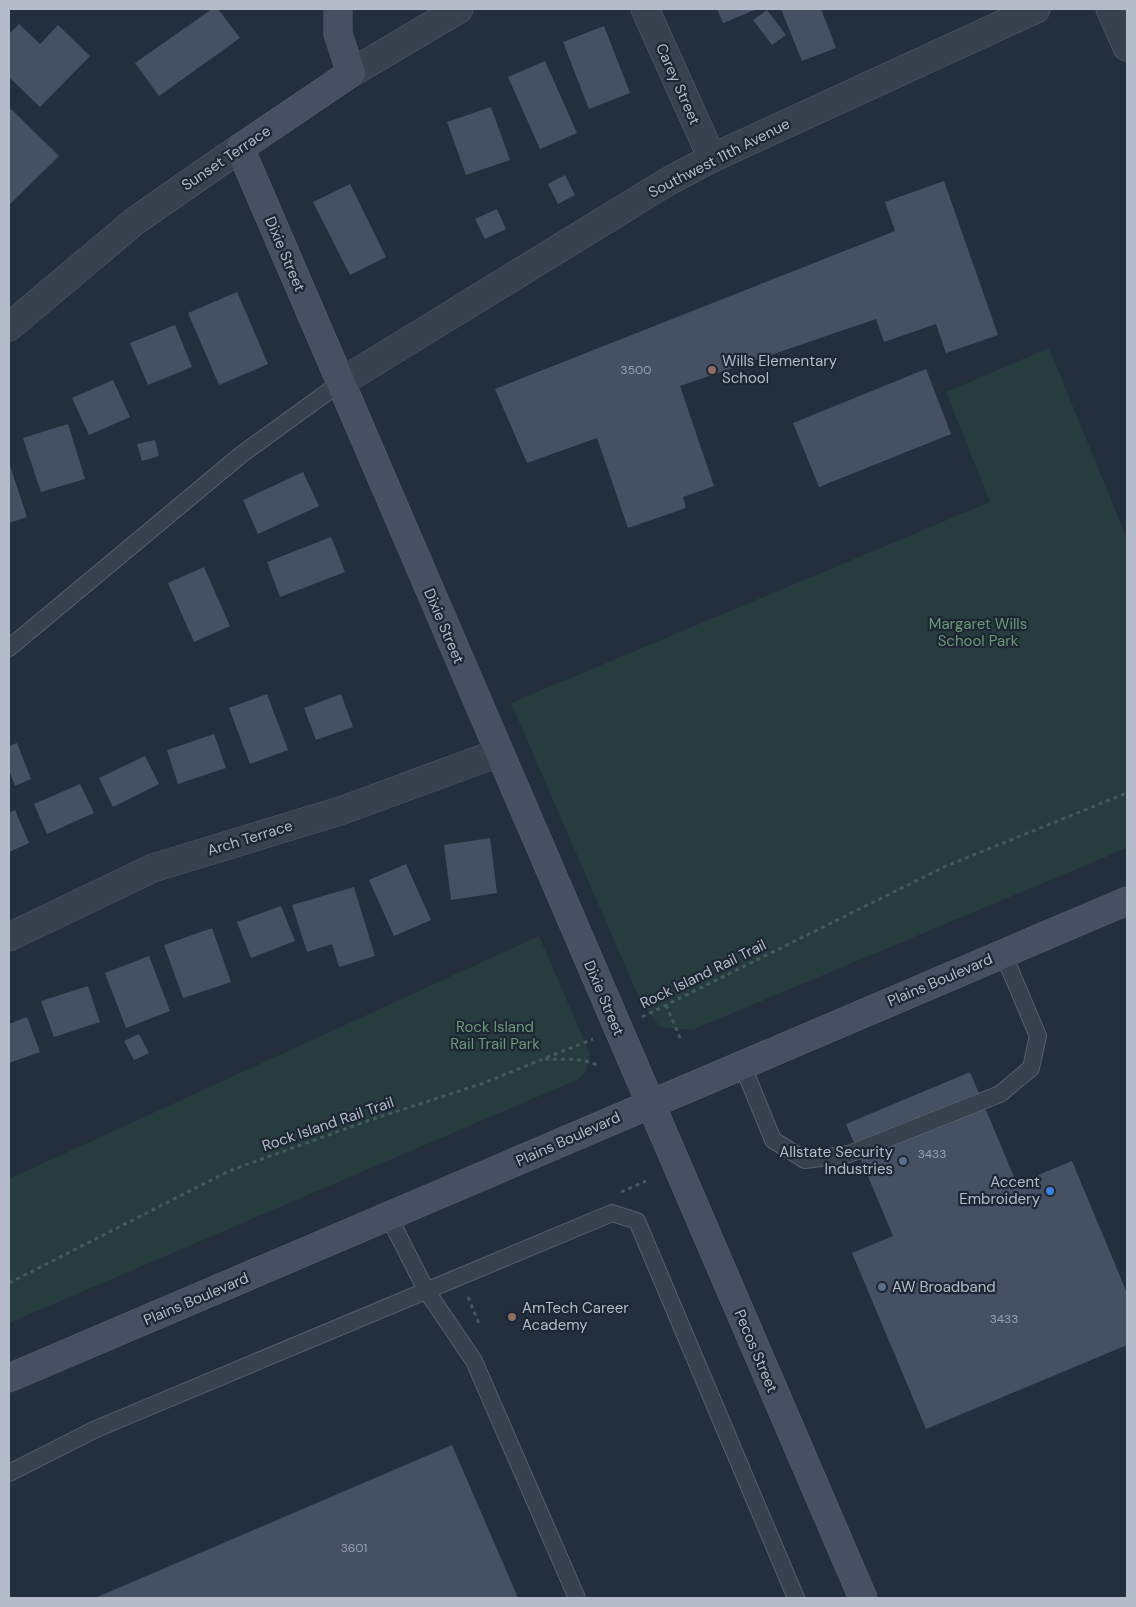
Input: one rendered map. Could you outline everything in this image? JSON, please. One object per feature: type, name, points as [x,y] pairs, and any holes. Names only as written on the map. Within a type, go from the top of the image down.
[{"type":"main road","points":[[338,9],[338,34],[351,73]]},
{"type":"main road","name":"Sunset Terrace","points":[[240,148],[351,73]]},
{"type":"main road","name":"Dixie Street","points":[[240,148],[650,1104]]},
{"type":"main road","name":"Plains Boulevard","points":[[9,1378],[1127,901]]},
{"type":"main road","name":"Pecos Street","points":[[650,1104],[862,1598]]},
{"type":"street","name":"Sunset Terrace","points":[[351,73],[459,9]]},
{"type":"street","name":"Carey Street","points":[[645,9],[712,158]]},
{"type":"street","name":"Southwest 11th Avenue","points":[[340,383],[667,182],[712,158],[1036,9]]},
{"type":"street","points":[[1110,9],[1127,47]]},
{"type":"street","name":"Sunset Terrace","points":[[9,327],[135,221],[240,148]]},
{"type":"street","name":"Arch Terrace","points":[[9,937],[153,868],[343,810],[498,753]]},
{"type":"lane","points":[[9,648],[242,454],[340,383]]},
{"type":"lane","points":[[742,1064],[773,1140],[805,1160],[849,1154],[1000,1094],[1031,1068],[1038,1036],[1003,953]]},
{"type":"lane","points":[[9,1473],[96,1429],[612,1213],[637,1221],[796,1598]]},
{"type":"lane","points":[[389,1217],[426,1290],[474,1361],[577,1598]]},
{"type":"path","name":"Rock Island Rail Trail","points":[[9,1283],[229,1171],[370,1120],[481,1084],[617,1029],[946,866],[1127,793]]},
{"type":"path","points":[[666,1005],[681,1040]]},
{"type":"path","points":[[542,1059],[576,1060],[593,1063],[598,1066]]},
{"type":"green space","name":"Margaret Wills School Park","points":[[1049,348],[1127,539],[1127,848],[692,1030],[660,1027],[640,1000],[511,703],[990,502],[946,392]]},
{"type":"green space","name":"Rock Island Rail Trail Park","points":[[539,936],[590,1054],[586,1071],[579,1079],[9,1323],[9,1179]]},
{"type":"building","points":[[212,9],[218,9],[240,38],[159,96],[135,63]]},
{"type":"building","points":[[717,9],[757,9],[723,23]]},
{"type":"building","points":[[781,9],[821,9],[836,48],[802,61]]},
{"type":"building","points":[[767,10],[786,35],[772,45],[753,20]]},
{"type":"building","points":[[19,24],[40,44],[58,25],[90,56],[40,107],[9,77],[9,34]]},
{"type":"building","points":[[604,26],[630,93],[589,109],[563,42]]},
{"type":"building","points":[[545,61],[577,133],[540,149],[508,77]]},
{"type":"building","points":[[491,107],[510,160],[466,175],[447,122]]},
{"type":"building","points":[[11,109],[59,156],[9,205],[9,111]]},
{"type":"building","points":[[565,175],[575,195],[558,204],[548,184]]},
{"type":"building","points":[[944,181],[998,335],[946,353],[936,324],[884,342],[876,319],[680,386],[714,486],[683,497],[686,508],[628,528],[597,438],[527,463],[495,389],[895,231],[885,202]]},
{"type":"building","points":[[350,184],[386,257],[350,275],[313,202]]},
{"type":"building","points":[[497,209],[506,229],[485,239],[475,219]]},
{"type":"building","points":[[237,292],[268,364],[219,385],[188,313]]},
{"type":"building","points":[[175,325],[192,367],[148,385],[130,343]]},
{"type":"building","points":[[926,369],[951,434],[819,487],[793,423]]},
{"type":"building","points":[[113,380],[130,417],[89,435],[72,398]]},
{"type":"building","points":[[68,424],[85,479],[41,492],[23,438]]},
{"type":"building","points":[[155,440],[159,456],[142,461],[137,444]]},
{"type":"building","points":[[9,463],[27,517],[9,523]]},
{"type":"building","points":[[303,472],[319,506],[258,534],[243,500]]},
{"type":"building","points":[[331,537],[345,572],[280,597],[267,562]]},
{"type":"building","points":[[204,567],[230,626],[194,642],[168,583]]},
{"type":"building","points":[[267,694],[288,750],[250,764],[229,708]]},
{"type":"building","points":[[341,694],[353,727],[316,740],[304,708]]},
{"type":"building","points":[[214,734],[226,768],[178,784],[167,750]]},
{"type":"building","points":[[17,743],[31,779],[15,786],[9,770],[9,746]]},
{"type":"building","points":[[145,756],[159,784],[113,807],[99,778]]},
{"type":"building","points":[[80,784],[94,813],[47,834],[34,804]]},
{"type":"building","points":[[15,810],[29,843],[9,852],[9,813]]},
{"type":"building","points":[[490,838],[497,893],[451,900],[444,845]]},
{"type":"building","points":[[406,864],[431,920],[394,936],[369,880]]},
{"type":"building","points":[[354,887],[375,956],[339,967],[332,944],[307,952],[292,905]]},
{"type":"building","points":[[281,906],[295,941],[251,958],[237,922]]},
{"type":"building","points":[[212,928],[231,982],[183,998],[164,945]]},
{"type":"building","points":[[149,956],[170,1011],[126,1028],[105,973]]},
{"type":"building","points":[[88,986],[100,1022],[54,1037],[41,1001]]},
{"type":"building","points":[[27,1017],[40,1052],[9,1063],[9,1024]]},
{"type":"building","points":[[139,1034],[149,1053],[134,1060],[124,1041]]},
{"type":"building","points":[[970,1072],[1017,1184],[1072,1161],[1127,1293],[1127,1345],[926,1429],[852,1253],[893,1236],[846,1124]]},
{"type":"building","points":[[452,1445],[518,1598],[95,1598]]},
{"type":"place","name":"Wills Elementary School","points":[[712,370]]},
{"type":"place","name":"Allstate Security Industries","points":[[903,1161]]},
{"type":"place","name":"Accent Embroidery","points":[[1050,1191]]},
{"type":"place","name":"AW Broadband","points":[[882,1287]]},
{"type":"place","name":"AmTech Career Academy","points":[[512,1317]]}]
